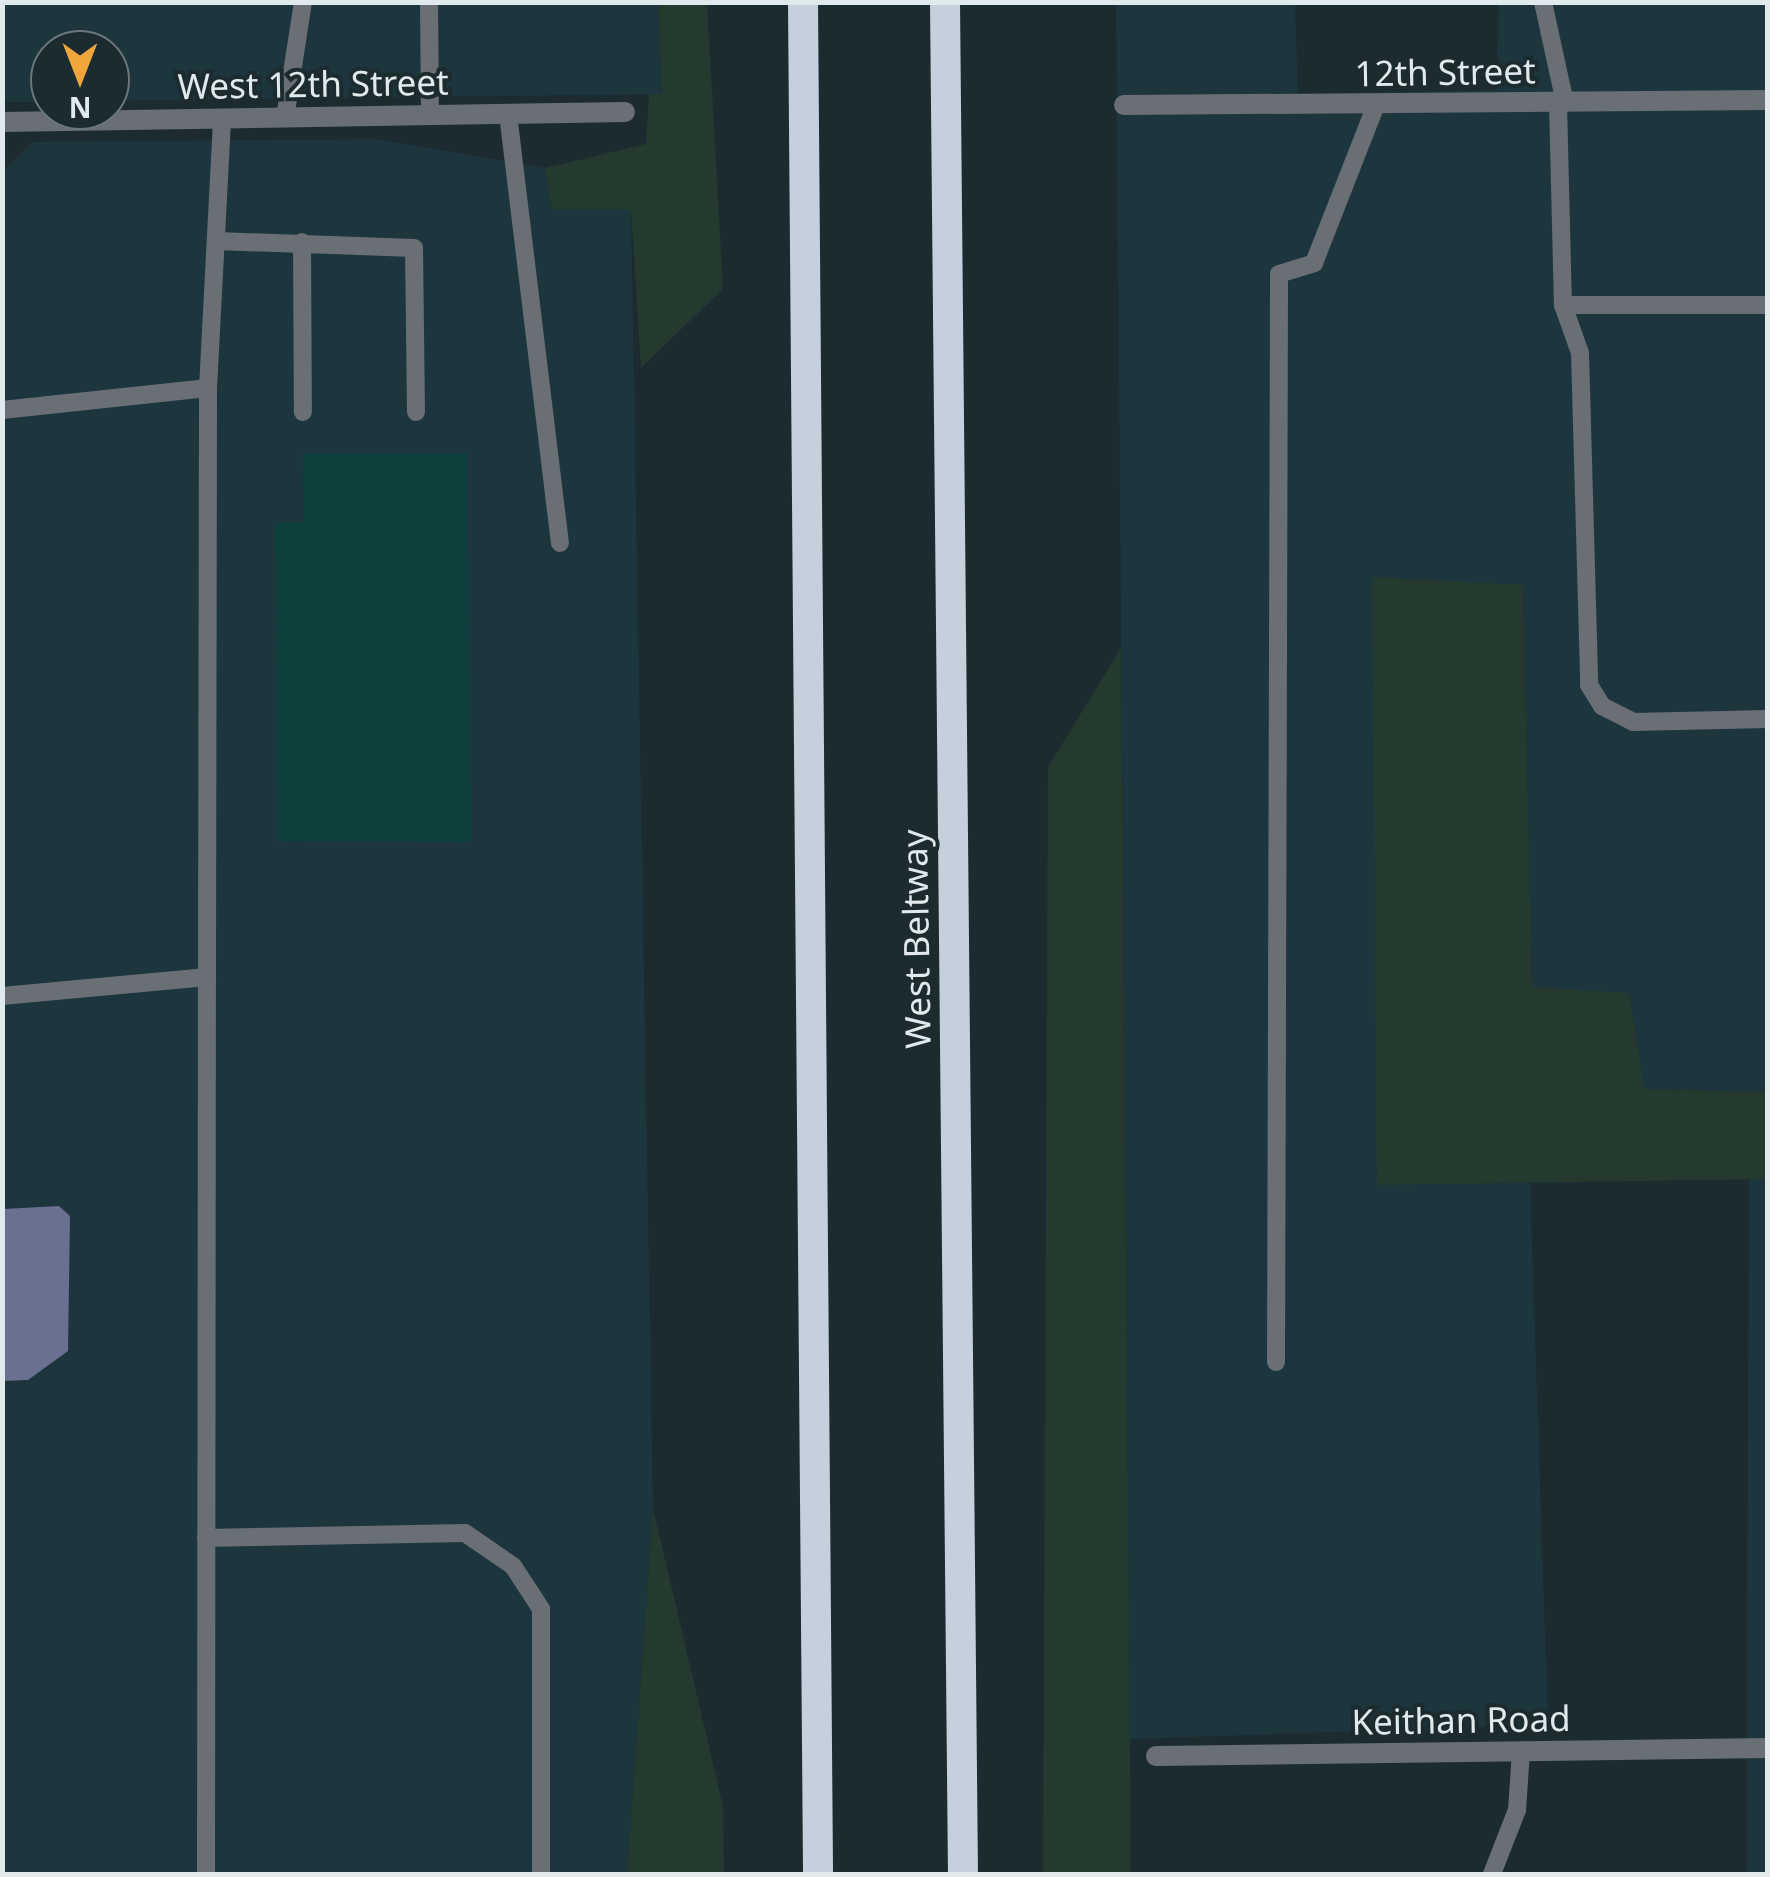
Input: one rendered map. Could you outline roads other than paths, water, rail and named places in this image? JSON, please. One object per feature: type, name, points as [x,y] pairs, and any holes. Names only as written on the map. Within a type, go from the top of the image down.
[{"type":"highway","points":[[803,2],[818,1874]]},
{"type":"highway","name":"West Beltway","points":[[945,2],[962,1874]]},
{"type":"street","name":"12th Street","points":[[1124,106],[1768,100]]},
{"type":"street","name":"West 12th Street","points":[[2,122],[625,112]]},
{"type":"street","name":"Keithan Road","points":[[1156,1756],[1768,1748]]},
{"type":"lane","points":[[285,118],[303,2]]},
{"type":"lane","points":[[430,2],[430,115]]},
{"type":"lane","points":[[1543,2],[1561,103],[1563,305],[1580,353],[1588,685],[1602,706],[1633,722],[1768,719]]},
{"type":"lane","points":[[1276,1362],[1279,274],[1314,263],[1376,106]]},
{"type":"lane","points":[[508,114],[560,543]]},
{"type":"lane","points":[[206,1874],[208,388],[222,118]]},
{"type":"lane","points":[[216,241],[414,248],[416,412]]},
{"type":"lane","points":[[302,242],[303,412]]},
{"type":"lane","points":[[1563,305],[1768,306]]},
{"type":"lane","points":[[2,410],[208,388]]},
{"type":"lane","points":[[2,996],[207,977]]},
{"type":"lane","points":[[206,1538],[465,1534],[513,1566],[541,1610],[541,1874]]},
{"type":"lane","points":[[1492,1874],[1516,1810],[1520,1752]]},
{"type":"water","points":[[59,1206],[70,1216],[68,1351],[28,1380],[3,1381],[3,1209]]}]
